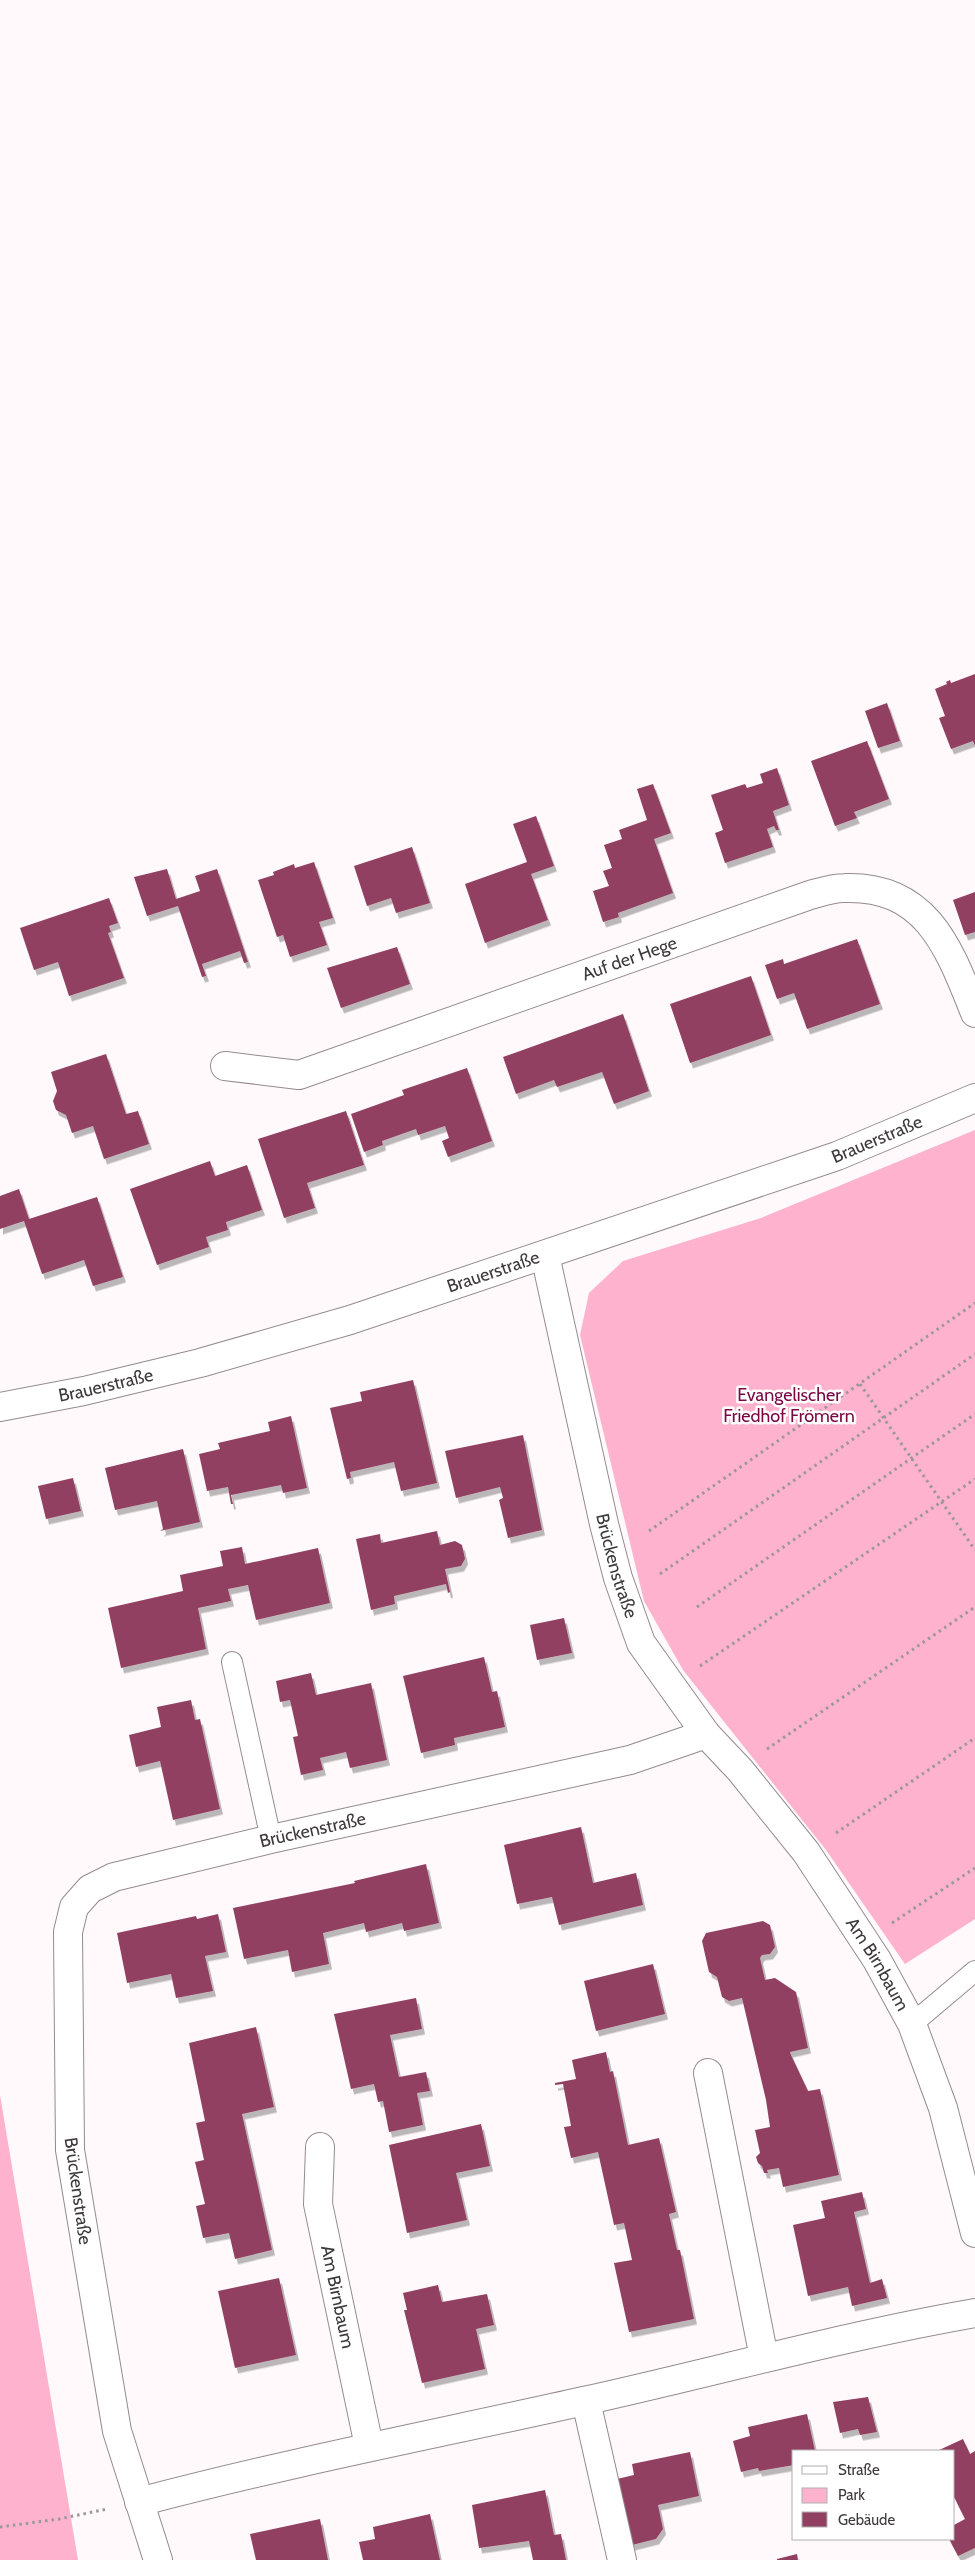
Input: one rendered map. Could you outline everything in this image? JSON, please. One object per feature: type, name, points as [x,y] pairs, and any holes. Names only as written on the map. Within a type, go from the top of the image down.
[{"type":"street","name":"Auf der Hege","points":[[225,1066],[299,1075],[810,895],[843,888],[871,889],[896,897],[916,909],[937,930],[952,955],[975,1013]]},
{"type":"street","name":"Brauerstraße","points":[[0,1407],[84,1391],[200,1363],[350,1320],[837,1156],[975,1098]]},
{"type":"street","name":"Brückenstraße","points":[[158,2560],[117,2431],[70,2150],[68,1932],[74,1907],[90,1889],[114,1877],[271,1839],[630,1760],[706,1734],[641,1643],[618,1578],[545,1254]]},
{"type":"street","name":"Am Birnbaum","points":[[706,1734],[740,1770],[806,1852],[877,1960],[912,2024],[943,2108],[975,2233]]},
{"type":"street","points":[[708,2074],[764,2358]]},
{"type":"street","name":"Am Birnbaum","points":[[320,2147],[318,2204],[369,2446]]},
{"type":"street","points":[[139,2502],[241,2475],[369,2446],[586,2401],[764,2358],[975,2312]]},
{"type":"street","points":[[586,2401],[622,2560]]},
{"type":"lane","points":[[232,1662],[271,1839]]},
{"type":"lane","points":[[912,2024],[975,1971]]},
{"type":"path","points":[[649,1531],[975,1304]]},
{"type":"path","points":[[660,1574],[975,1354]]},
{"type":"path","points":[[860,1384],[975,1550]]},
{"type":"path","points":[[697,1607],[975,1414]]},
{"type":"path","points":[[704,1675],[698,1668],[975,1479]]},
{"type":"path","points":[[761,1753],[975,1607]]},
{"type":"path","points":[[835,1834],[975,1738]]},
{"type":"path","points":[[888,1926],[975,1868]]},
{"type":"path","points":[[0,2527],[58,2520],[139,2502]]},
{"type":"green space","name":"Evangelischer Friedhof Frömern","points":[[975,1130],[975,1919],[905,1964],[826,1850],[683,1670],[644,1601],[580,1335],[589,1293],[623,1261],[761,1218]]},
{"type":"green space","points":[[0,2095],[78,2560],[0,2560]]},
{"type":"building","points":[[975,674],[975,746],[973,741],[951,749],[939,718],[945,716],[935,689],[947,684],[946,682],[950,680],[951,683]]},
{"type":"building","points":[[887,703],[900,741],[878,748],[865,711]]},
{"type":"building","points":[[867,741],[889,799],[854,812],[857,818],[835,826],[811,761]]},
{"type":"building","points":[[777,768],[789,805],[773,811],[779,830],[776,830],[774,826],[767,829],[773,847],[725,863],[715,833],[723,830],[711,795],[745,784],[747,788],[763,783],[760,774]]},
{"type":"building","points":[[653,784],[671,833],[654,839],[673,893],[618,913],[619,917],[603,922],[593,891],[609,886],[603,871],[612,868],[604,845],[622,839],[619,830],[647,820],[637,789]]},
{"type":"building","points":[[536,816],[554,866],[531,874],[548,920],[485,943],[465,884],[527,862],[513,824]]},
{"type":"building","points":[[412,847],[430,903],[396,913],[391,898],[367,906],[354,866]]},
{"type":"building","points":[[314,862],[333,918],[319,922],[327,945],[290,957],[283,935],[277,937],[258,880],[274,875],[273,872],[294,864],[295,868]]},
{"type":"building","points":[[167,869],[176,899],[200,891],[195,876],[217,869],[248,962],[244,963],[240,951],[202,964],[206,976],[202,977],[178,906],[147,916],[134,877]]},
{"type":"building","points":[[975,892],[975,932],[965,935],[953,900]]},
{"type":"building","points":[[109,898],[118,923],[109,926],[111,932],[108,933],[124,978],[69,996],[58,962],[34,970],[20,928]]},
{"type":"building","points":[[857,939],[880,1004],[807,1029],[794,993],[777,999],[765,965],[783,959],[784,964]]},
{"type":"building","points":[[397,947],[410,984],[341,1008],[327,968]]},
{"type":"building","points":[[751,976],[771,1035],[690,1063],[670,1004]]},
{"type":"building","points":[[623,1014],[649,1091],[614,1104],[602,1072],[557,1087],[554,1080],[516,1094],[503,1057]]},
{"type":"building","points":[[106,1054],[126,1114],[138,1111],[149,1144],[104,1159],[93,1126],[72,1133],[66,1115],[56,1110],[53,1101],[57,1091],[51,1072]]},
{"type":"building","points":[[467,1068],[492,1141],[448,1157],[442,1141],[449,1138],[445,1126],[418,1135],[416,1129],[382,1141],[383,1145],[364,1152],[351,1114],[404,1095],[402,1090]]},
{"type":"building","points":[[346,1111],[364,1165],[307,1183],[315,1208],[284,1218],[258,1139]]},
{"type":"building","points":[[210,1161],[215,1176],[247,1165],[262,1210],[226,1222],[228,1230],[206,1237],[209,1247],[157,1265],[130,1189]]},
{"type":"building","points":[[19,1189],[29,1219],[97,1197],[123,1277],[93,1286],[84,1260],[42,1274],[24,1221],[0,1229],[0,1196]]},
{"type":"building","points":[[413,1380],[437,1483],[401,1491],[394,1462],[350,1472],[351,1478],[347,1479],[330,1408],[362,1401],[360,1392]]},
{"type":"building","points":[[291,1416],[307,1488],[283,1493],[281,1485],[231,1495],[233,1504],[231,1504],[228,1487],[207,1491],[199,1454],[220,1449],[218,1443],[270,1431],[268,1422]]},
{"type":"building","points":[[523,1435],[542,1530],[508,1538],[499,1500],[503,1498],[500,1487],[456,1498],[445,1451]]},
{"type":"building","points":[[183,1449],[200,1522],[160,1531],[163,1529],[157,1501],[115,1510],[105,1468]]},
{"type":"building","points":[[73,1478],[81,1511],[46,1519],[38,1486]]},
{"type":"building","points":[[437,1531],[440,1545],[455,1541],[462,1545],[465,1559],[461,1566],[445,1569],[450,1592],[448,1593],[446,1584],[394,1596],[395,1604],[371,1610],[356,1539],[380,1534],[381,1543]]},
{"type":"building","points":[[242,1547],[245,1564],[318,1548],[330,1603],[256,1620],[248,1585],[228,1589],[231,1601],[198,1608],[206,1649],[121,1668],[108,1608],[183,1591],[180,1575],[223,1566],[220,1551]]},
{"type":"building","points":[[564,1618],[572,1653],[537,1660],[530,1625]]},
{"type":"building","points":[[484,1657],[492,1692],[497,1691],[505,1727],[454,1738],[455,1745],[421,1753],[403,1676]]},
{"type":"building","points":[[311,1673],[316,1695],[371,1683],[387,1760],[350,1768],[346,1752],[320,1758],[323,1770],[301,1775],[293,1737],[298,1736],[290,1700],[280,1702],[276,1681]]},
{"type":"building","points":[[191,1700],[195,1720],[200,1719],[220,1809],[173,1820],[160,1761],[136,1767],[129,1735],[161,1727],[157,1707]]},
{"type":"building","points":[[581,1827],[593,1883],[636,1873],[643,1905],[559,1925],[552,1897],[517,1904],[504,1845]]},
{"type":"building","points":[[426,1864],[439,1923],[404,1931],[402,1923],[366,1932],[364,1923],[323,1933],[329,1964],[292,1972],[288,1950],[244,1959],[233,1908],[355,1883],[354,1881]]},
{"type":"building","points":[[218,1914],[226,1952],[205,1956],[213,1991],[176,1998],[171,1974],[127,1983],[117,1933],[196,1916],[197,1919]]},
{"type":"building","points":[[763,1921],[770,1925],[775,1947],[770,1954],[762,1955],[760,1958],[765,1980],[775,1978],[796,1992],[808,2048],[790,2052],[808,2091],[820,2089],[839,2175],[783,2187],[779,2168],[767,2170],[768,2173],[764,2173],[756,2157],[760,2153],[755,2130],[770,2127],[766,2100],[742,1998],[729,2001],[722,1997],[717,1977],[709,1972],[702,1941],[706,1933]]},
{"type":"building","points":[[653,1964],[665,2014],[596,2031],[584,1981]]},
{"type":"building","points":[[416,1998],[422,2029],[390,2035],[399,2077],[426,2072],[430,2091],[417,2093],[423,2125],[389,2132],[383,2101],[378,2102],[374,2084],[351,2089],[334,2014]]},
{"type":"building","points":[[256,2027],[274,2107],[242,2114],[272,2250],[235,2259],[229,2233],[203,2238],[196,2206],[205,2204],[195,2162],[204,2160],[196,2123],[205,2121],[189,2043]]},
{"type":"building","points":[[606,2052],[610,2072],[613,2071],[628,2145],[659,2138],[676,2212],[669,2214],[677,2250],[680,2250],[694,2319],[629,2332],[614,2263],[632,2260],[624,2223],[614,2225],[598,2152],[571,2158],[564,2127],[571,2126],[563,2084],[555,2085],[555,2083],[576,2079],[572,2060]]},
{"type":"building","points":[[481,2124],[490,2166],[456,2173],[467,2220],[407,2233],[389,2145]]},
{"type":"building","points":[[862,2192],[866,2209],[854,2212],[870,2283],[882,2279],[887,2298],[852,2306],[848,2287],[808,2296],[793,2225],[825,2218],[821,2201]]},
{"type":"building","points":[[279,2278],[296,2355],[235,2368],[218,2291]]},
{"type":"building","points":[[438,2285],[442,2302],[487,2294],[494,2325],[476,2329],[485,2369],[422,2383],[404,2310],[407,2310],[403,2293]]},
{"type":"building","points":[[868,2397],[877,2432],[860,2435],[858,2429],[840,2433],[833,2402]]},
{"type":"building","points":[[807,2414],[815,2450],[792,2450],[792,2465],[759,2471],[758,2468],[741,2472],[733,2441],[750,2436],[748,2427]]},
{"type":"building","points":[[963,2439],[970,2454],[975,2451],[975,2548],[958,2556],[950,2540],[955,2540],[955,2524],[965,2519],[955,2499],[955,2450],[939,2450]]},
{"type":"building","points":[[690,2452],[699,2496],[658,2505],[663,2529],[656,2539],[632,2545],[617,2479],[634,2475],[632,2464]]},
{"type":"building","points":[[545,2490],[554,2535],[561,2534],[566,2560],[533,2560],[529,2541],[479,2548],[472,2505]]},
{"type":"building","points":[[430,2514],[440,2560],[363,2560],[359,2542],[375,2539],[373,2527]]},
{"type":"building","points":[[320,2519],[328,2560],[256,2560],[250,2534]]},
{"type":"building","points":[[797,2554],[798,2560],[777,2560],[777,2559]]}]
